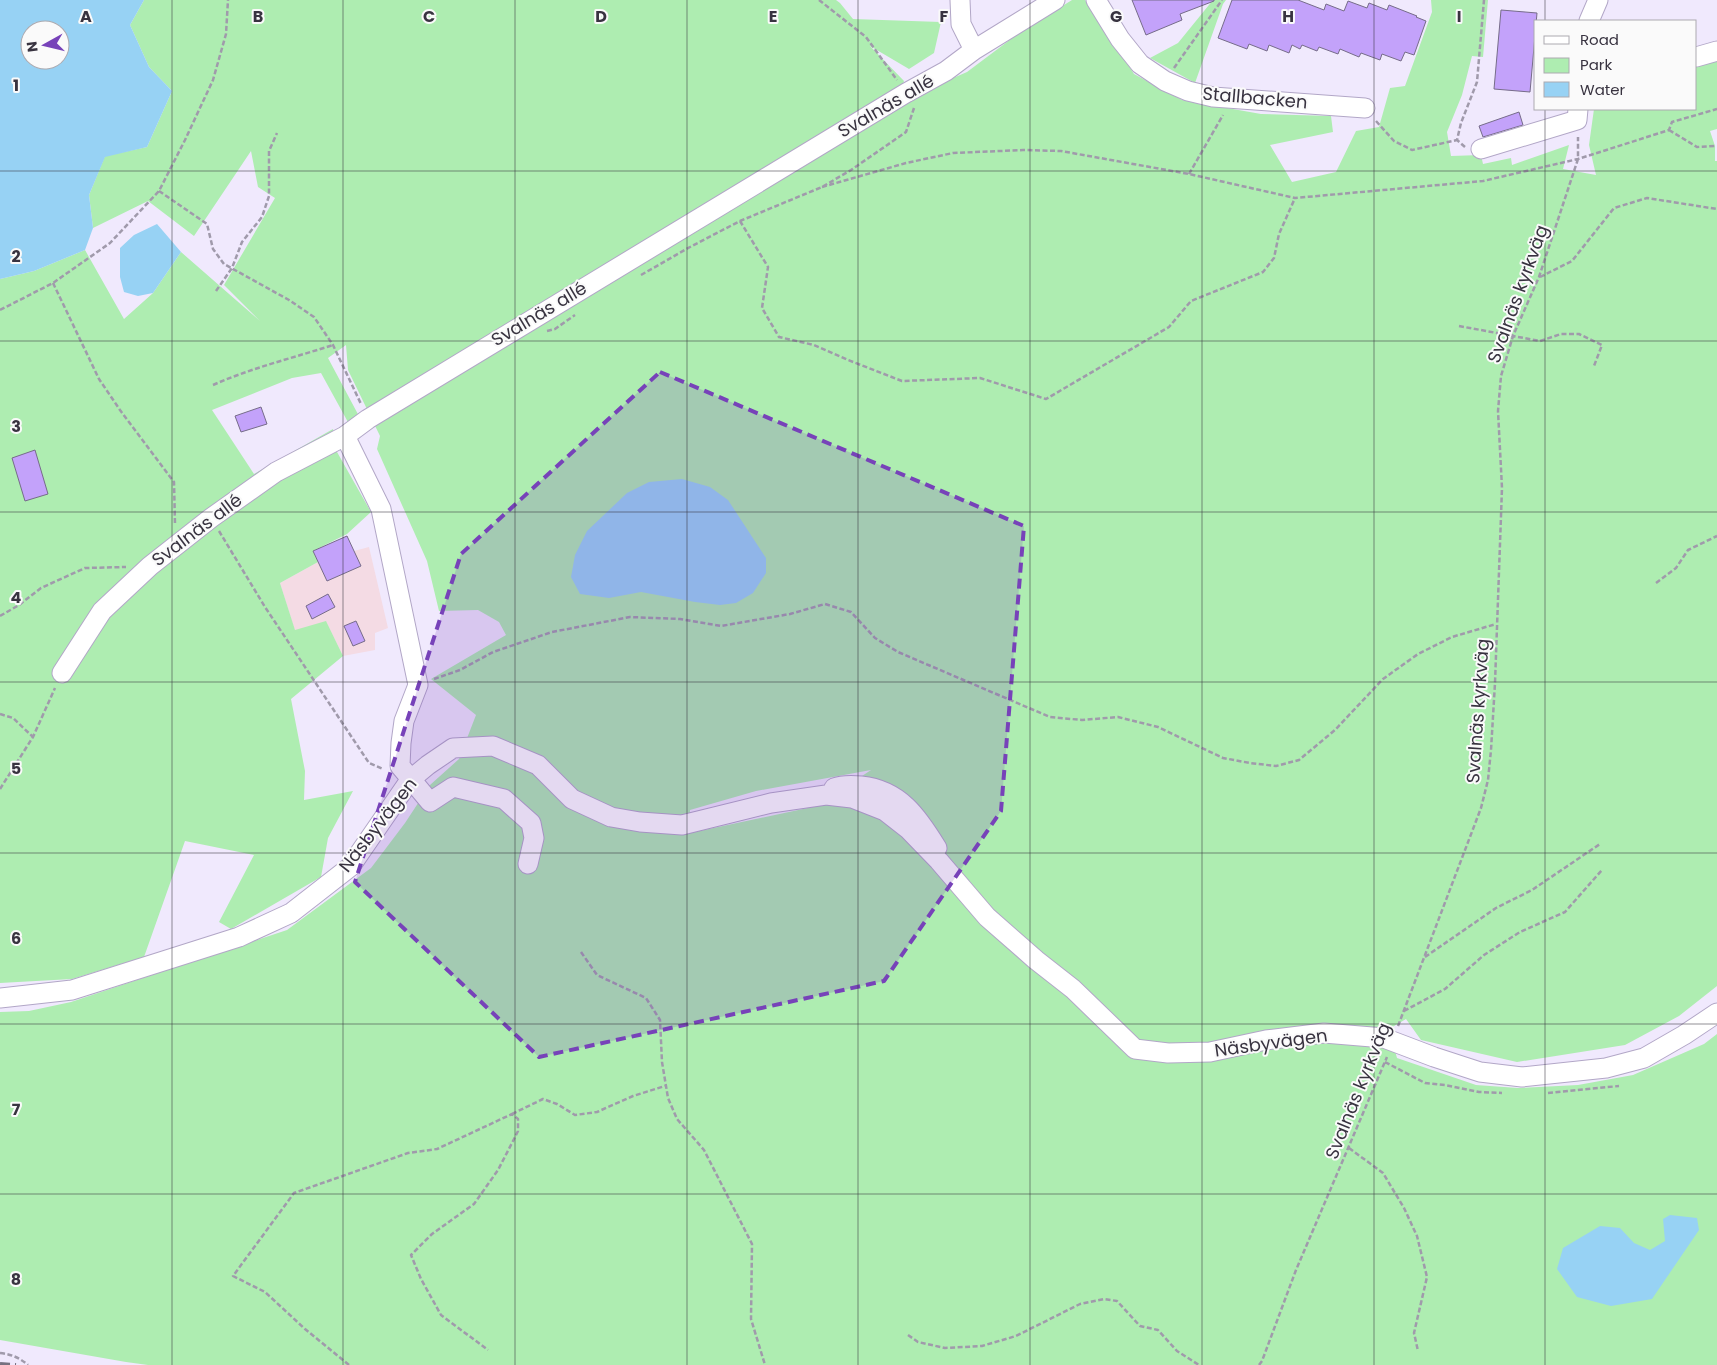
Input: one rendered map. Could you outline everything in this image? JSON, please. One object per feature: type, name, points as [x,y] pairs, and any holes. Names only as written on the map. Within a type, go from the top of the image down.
[{"type":"street","points":[[960,0],[960,24],[974,50]]},
{"type":"street","name":"Svalnäs allé","points":[[62,673],[102,612],[150,566],[211,518],[276,472],[345,436],[368,419],[906,93],[946,71],[974,50],[1055,0]]},
{"type":"street","name":"Stallbacken","points":[[1096,0],[1120,38],[1140,64],[1165,81],[1188,91],[1214,97],[1365,108]]},
{"type":"street","points":[[1589,20],[1598,0]]},
{"type":"street","points":[[1697,58],[1717,51]]},
{"type":"street","points":[[1481,149],[1577,114]]},
{"type":"street","points":[[345,436],[381,509],[418,685],[404,721],[400,766],[430,802],[453,787],[504,800],[531,823],[534,838],[528,864]]},
{"type":"street","name":"Näsbyvägen","points":[[0,998],[72,990],[239,937],[291,913],[350,867],[410,780],[428,764],[453,748],[493,746],[538,766],[572,799],[611,817],[640,822],[682,825],[771,803],[826,795],[852,798],[885,811],[908,829],[987,916],[1072,989],[1135,1049],[1168,1053],[1210,1052],[1266,1040],[1324,1033],[1384,1038],[1480,1072],[1522,1077],[1606,1068],[1644,1058],[1717,1013]]},
{"type":"path","points":[[0,310],[53,283],[110,243],[159,191],[213,80],[226,34],[228,0]]},
{"type":"path","points":[[1165,81],[1222,0]]},
{"type":"path","points":[[1457,140],[1476,82],[1484,0]]},
{"type":"path","points":[[1188,174],[1232,98]]},
{"type":"path","points":[[1365,108],[1389,137],[1412,150],[1457,140]]},
{"type":"path","points":[[1295,198],[1279,234],[1274,258],[1263,272],[1190,301],[1169,327],[1046,399],[980,378],[902,381],[814,345],[779,337],[762,308],[768,267],[740,221],[822,187],[906,163],[953,153],[1023,150],[1061,151],[1188,174],[1295,198],[1483,181],[1578,159],[1668,130],[1672,122],[1717,109]]},
{"type":"path","name":"Svalnäs kyrkväg","points":[[1259,1365],[1296,1270],[1394,1042],[1403,1012],[1481,808],[1488,780],[1491,750],[1502,488],[1498,411],[1501,376],[1513,336],[1540,277],[1578,159],[1577,114]]},
{"type":"path","points":[[1668,130],[1697,147],[1715,146]]},
{"type":"path","points":[[216,291],[232,268],[242,242],[262,216],[269,196],[269,151],[277,133]]},
{"type":"path","points":[[1457,140],[1467,149],[1481,149]]},
{"type":"path","points":[[159,191],[206,224],[213,249],[224,264],[289,300],[314,317],[333,345],[368,419]]},
{"type":"path","points":[[1540,277],[1572,261],[1614,208],[1647,198],[1717,209]]},
{"type":"path","points":[[53,283],[99,379],[174,482],[176,522],[171,530]]},
{"type":"path","points":[[1459,326],[1540,340],[1561,334],[1579,334],[1602,345],[1594,366]]},
{"type":"path","points":[[213,385],[239,373],[333,345]]},
{"type":"path","points":[[211,518],[265,607],[369,763],[386,770]]},
{"type":"path","points":[[1656,583],[1676,568],[1688,550],[1717,536]]},
{"type":"path","points":[[0,616],[19,605],[41,588],[85,568],[150,566]]},
{"type":"path","points":[[418,685],[460,670],[493,652],[552,632],[630,617],[680,619],[721,626],[790,614],[825,604],[851,612],[875,638],[898,652],[1050,717],[1082,720],[1118,717],[1158,727],[1222,758],[1276,766],[1299,760],[1335,730],[1383,679],[1418,654],[1452,637],[1496,624]]},
{"type":"path","points":[[0,789],[33,737],[62,673]]},
{"type":"path","points":[[0,714],[13,718],[33,737]]},
{"type":"path","points":[[1424,958],[1496,908],[1532,890],[1600,844]]},
{"type":"path","points":[[1403,1012],[1445,989],[1484,955],[1520,932],[1565,912],[1602,870]]},
{"type":"path","points":[[581,952],[597,975],[646,998],[660,1020],[662,1062],[668,1098],[677,1119],[704,1150],[752,1244],[752,1319],[765,1365]]},
{"type":"path","points":[[349,1365],[305,1329],[265,1292],[233,1276],[294,1193],[408,1153],[437,1149],[543,1099],[557,1104],[575,1115],[598,1112],[633,1096],[666,1086]]},
{"type":"path","points":[[488,1350],[441,1315],[421,1279],[411,1255],[432,1234],[474,1204],[498,1170],[518,1131],[518,1119],[512,1114]]},
{"type":"path","points":[[1349,1148],[1383,1173],[1418,1236],[1427,1277],[1414,1333],[1418,1351]]},
{"type":"path","points":[[908,1335],[918,1342],[945,1348],[982,1346],[1016,1336],[1080,1304],[1104,1299],[1117,1301],[1140,1326],[1158,1330],[1177,1351],[1200,1365]]},
{"type":"path","points":[[0,1353],[22,1360],[28,1365]]},
{"type":"highlighted area","points":[[660,372],[1024,526],[1001,811],[884,981],[539,1057],[355,882],[461,554]]},
{"type":"shaded area","points":[[347,536],[354,551],[369,547],[388,628],[375,633],[375,650],[343,656],[326,622],[295,631],[280,583],[318,562],[313,551]]},
{"type":"green space","points":[[144,0],[836,0],[853,19],[941,22],[934,53],[909,69],[870,46],[904,81],[898,102],[967,72],[1019,33],[1072,0],[1085,0],[1134,74],[1182,100],[1261,114],[1331,116],[1333,132],[1270,145],[1292,182],[1336,172],[1356,131],[1379,127],[1390,88],[1405,86],[1432,12],[1431,0],[1488,0],[1483,57],[1472,56],[1462,95],[1447,132],[1451,156],[1481,155],[1483,164],[1511,158],[1512,165],[1569,145],[1563,169],[1596,175],[1589,145],[1594,110],[1697,110],[1697,65],[1717,59],[1717,129],[1710,131],[1715,146],[1715,161],[1717,161],[1717,986],[1679,1016],[1625,1045],[1517,1062],[1421,1040],[1406,1019],[1389,1029],[1397,1058],[1476,1085],[1518,1088],[1578,1085],[1633,1075],[1704,1044],[1717,1034],[1717,1365],[148,1365],[0,1340],[0,1012],[29,1011],[71,1002],[287,930],[371,868],[405,823],[430,785],[459,759],[476,715],[431,679],[506,635],[499,622],[478,610],[439,611],[427,561],[377,449],[380,436],[348,370],[346,345],[328,358],[360,418],[349,424],[321,373],[292,378],[212,410],[254,474],[333,429],[337,452],[371,512],[347,534],[313,551],[318,562],[280,583],[295,630],[326,621],[343,656],[291,699],[305,771],[304,800],[353,791],[328,838],[321,877],[231,929],[219,922],[254,855],[185,841],[144,957],[72,979],[0,983],[0,279],[34,271],[85,250],[124,319],[153,293],[181,252],[260,321],[224,285],[275,198],[258,187],[251,151],[194,236],[148,201],[93,228],[89,195],[105,156],[147,147],[172,91],[149,67],[130,25]],"holes":[[[871,770],[817,806],[690,833],[690,810],[756,791]]]},
{"type":"green space","points":[[1213,0],[1226,0],[1195,83],[1150,58],[1178,43]]},
{"type":"water","points":[[0,0],[144,0],[130,25],[149,67],[172,91],[147,147],[105,157],[89,195],[93,228],[85,250],[34,271],[0,279]]},
{"type":"water","points":[[157,224],[181,252],[153,293],[138,296],[124,292],[120,277],[120,248],[134,235]]},
{"type":"water","points":[[682,479],[710,487],[728,500],[766,558],[766,573],[753,593],[736,603],[720,605],[641,592],[609,598],[580,594],[571,577],[575,555],[587,531],[627,493],[649,482]]},
{"type":"water","points":[[1670,1215],[1697,1218],[1699,1230],[1652,1299],[1611,1306],[1577,1297],[1557,1269],[1563,1248],[1600,1226],[1620,1228],[1634,1243],[1650,1250],[1665,1241],[1663,1219]]},
{"type":"building","points":[[1132,0],[1214,1],[1180,14],[1182,20],[1146,35]]},
{"type":"building","points":[[1232,0],[1298,0],[1324,10],[1326,4],[1344,11],[1348,1],[1367,8],[1369,3],[1387,10],[1389,5],[1426,21],[1414,55],[1405,52],[1401,61],[1382,54],[1380,60],[1361,53],[1359,57],[1340,49],[1338,54],[1319,47],[1317,51],[1302,45],[1300,49],[1292,45],[1289,53],[1269,45],[1267,51],[1249,44],[1247,49],[1218,38]]},
{"type":"building","points":[[1501,10],[1537,13],[1536,20],[1534,20],[1530,92],[1494,89]]},
{"type":"building","points":[[1519,112],[1523,125],[1483,137],[1479,126]]},
{"type":"building","points":[[261,407],[267,424],[241,432],[235,416]]},
{"type":"building","points":[[35,450],[48,494],[25,501],[12,458]]},
{"type":"building","points":[[347,536],[361,566],[327,581],[313,551]]},
{"type":"building","points":[[328,594],[335,607],[312,619],[306,606]]},
{"type":"building","points":[[356,621],[365,641],[353,646],[344,626]]},
{"type":"railway","points":[[0,1364],[16,1365]]}]
